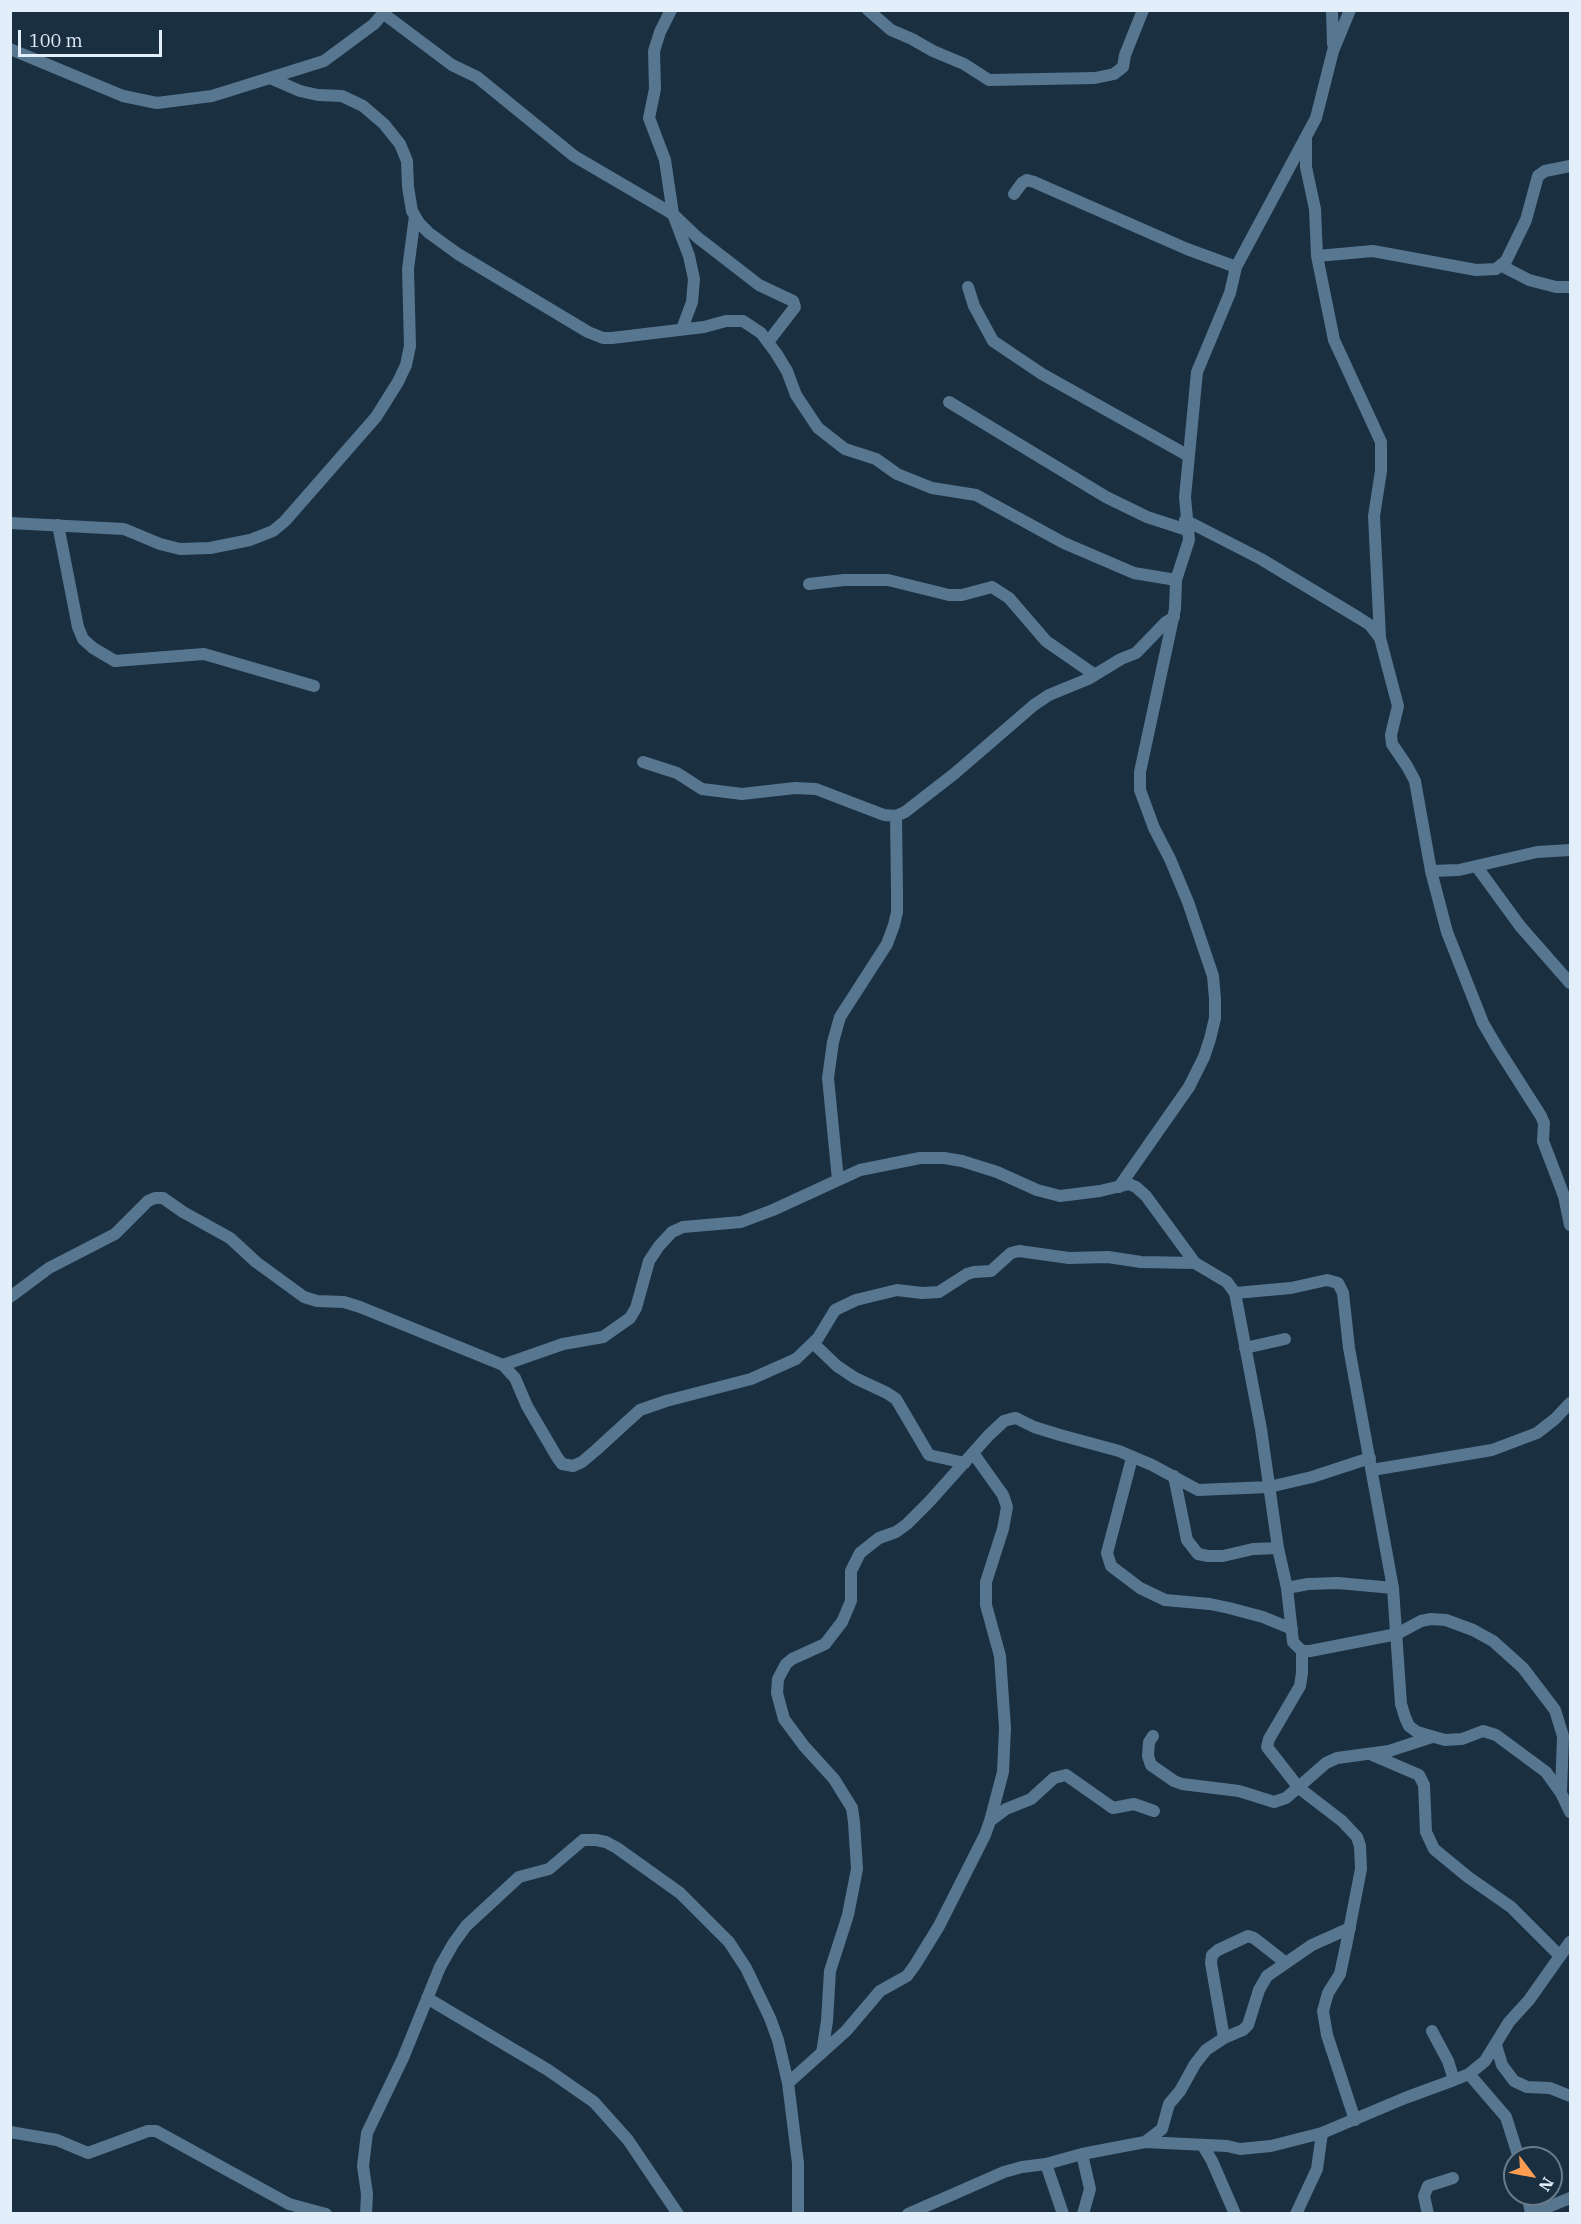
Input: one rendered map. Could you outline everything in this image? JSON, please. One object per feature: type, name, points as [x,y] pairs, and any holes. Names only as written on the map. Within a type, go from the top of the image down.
[{"type":"street","points":[[671,10],[654,51],[655,89],[649,118],[666,160],[673,214],[686,248],[694,279],[693,302],[682,329]]},
{"type":"street","points":[[868,10],[891,30],[964,64],[989,80],[1095,78],[1114,74],[1123,67],[1143,10]]},
{"type":"street","points":[[1332,10],[1333,51]]},
{"type":"street","points":[[1119,1187],[1189,1086],[1204,1057],[1215,1018],[1213,976],[1188,902],[1154,828],[1140,790],[1140,772],[1174,617],[1176,580],[1189,540],[1186,525],[1187,455],[1197,372],[1230,293],[1236,267],[1316,118],[1333,51],[1350,10]]},
{"type":"street","points":[[10,49],[123,96],[157,103],[212,96],[324,62],[374,24],[385,12],[452,65],[477,77],[574,156],[673,214],[697,237],[759,285],[796,303],[768,342]]},
{"type":"street","points":[[10,523],[124,529],[160,544],[180,549],[210,548],[250,540],[273,531],[285,520],[376,417],[398,382],[411,346],[408,268],[415,216],[408,188],[407,161],[400,144],[384,124],[363,106],[342,96],[308,93],[270,78]]},
{"type":"street","points":[[1306,137],[1306,167],[1316,209],[1317,256],[1334,340],[1381,442],[1381,471],[1374,516],[1380,638],[1398,706],[1391,735],[1392,744],[1414,781],[1431,871],[1447,932],[1483,1023],[1544,1123],[1543,1141],[1564,1196],[1570,1225]]},
{"type":"street","points":[[1317,256],[1373,251],[1476,270],[1496,269],[1502,266],[1526,220],[1538,176],[1550,169],[1570,166]]},
{"type":"street","points":[[1014,194],[1027,180],[1034,182],[1186,249],[1236,267]]},
{"type":"street","points":[[415,216],[429,233],[458,254],[588,332],[607,338],[704,327],[737,320],[754,327],[784,363],[796,395],[818,428],[845,449],[876,459],[897,474],[932,488],[976,495],[1064,543],[1134,573],[1176,580]]},
{"type":"street","points":[[1502,266],[1529,280],[1556,287],[1570,287]]},
{"type":"street","points":[[968,287],[974,306],[993,341],[1042,374],[1187,455]]},
{"type":"street","points":[[949,402],[1106,497],[1154,520],[1186,525],[1261,559],[1370,625],[1380,638]]},
{"type":"street","points":[[58,525],[78,627],[83,639],[93,648],[115,661],[204,654],[314,686]]},
{"type":"street","points":[[809,584],[844,580],[888,580],[949,595],[974,593],[992,587],[1009,598],[1046,642],[1095,675]]},
{"type":"street","points":[[643,762],[677,773],[702,789],[741,795],[795,788],[816,789],[884,815],[896,816],[905,812],[954,774],[1034,705],[1049,695],[1095,675],[1121,659],[1136,653],[1166,622],[1174,617]]},
{"type":"street","points":[[838,1180],[828,1078],[833,1042],[840,1017],[887,944],[894,926],[897,912],[896,816]]},
{"type":"street","points":[[1431,871],[1477,867],[1537,852],[1570,850]]},
{"type":"street","points":[[1477,867],[1520,926],[1570,983]]},
{"type":"street","points":[[503,1365],[563,1344],[603,1337],[630,1318],[636,1308],[649,1261],[672,1232],[683,1227],[741,1222],[773,1210],[860,1170],[920,1158],[944,1158],[988,1169],[1037,1190],[1060,1196],[1129,1184],[1142,1190],[1195,1263],[1227,1282],[1235,1293],[1261,1429],[1278,1548],[1287,1588],[1293,1642],[1302,1651],[1310,1652],[1397,1634],[1421,1621],[1446,1620],[1473,1630],[1493,1641],[1523,1668],[1555,1710],[1561,1724],[1564,1757],[1561,1793]]},
{"type":"street","points":[[10,1297],[49,1268],[115,1234],[148,1201],[163,1198],[230,1238],[256,1262],[304,1297],[330,1303],[344,1302],[360,1307],[503,1365],[515,1378],[527,1406],[557,1457],[562,1464],[573,1466],[582,1462],[640,1410],[751,1379],[796,1359],[813,1343],[835,1311],[844,1305],[897,1290],[922,1293],[939,1292],[967,1274],[991,1271],[1011,1253],[1019,1251],[1069,1258],[1108,1257],[1141,1262],[1195,1263]]},
{"type":"street","points":[[1235,1293],[1291,1288],[1327,1280],[1338,1283],[1343,1293],[1350,1348],[1393,1588],[1401,1704],[1405,1717],[1414,1731],[1452,1741],[1478,1732],[1496,1735],[1546,1772],[1561,1793],[1570,1812]]},
{"type":"street","points":[[1245,1348],[1286,1339]]},
{"type":"street","points":[[813,1343],[837,1366],[896,1399],[929,1455],[965,1463]]},
{"type":"street","points":[[822,2053],[827,2021],[830,1971],[848,1916],[857,1869],[855,1822],[852,1808],[834,1779],[804,1746],[784,1719],[777,1693],[778,1679],[786,1664],[825,1644],[842,1622],[851,1601],[851,1571],[860,1553],[879,1538],[896,1532],[907,1524],[1004,1421],[1016,1418],[1034,1427],[1104,1446],[1174,1476],[1198,1490],[1269,1487],[1371,1464],[1492,1450],[1537,1433],[1570,1403]]},
{"type":"street","points":[[788,2082],[846,2031],[880,1991],[907,1976],[939,1926],[990,1821],[1003,1772],[1005,1728],[1000,1656],[986,1605],[986,1582],[1003,1529],[1007,1508],[1003,1495],[974,1453]]},
{"type":"street","points":[[1132,1458],[1107,1553],[1111,1566],[1140,1588],[1165,1600],[1219,1606],[1263,1617],[1292,1629]]},
{"type":"street","points":[[1174,1476],[1187,1540],[1198,1554],[1223,1556],[1253,1549],[1278,1548]]},
{"type":"street","points":[[1287,1588],[1308,1584],[1338,1583],[1393,1588]]},
{"type":"street","points":[[1302,1651],[1300,1686],[1269,1739],[1267,1747],[1299,1788],[1328,1809],[1357,1837],[1362,1857],[1340,1974],[1325,2001],[1324,2022],[1355,2120]]},
{"type":"street","points":[[1153,1736],[1149,1742],[1148,1756],[1151,1765],[1164,1775],[1182,1784],[1215,1787],[1274,1802],[1286,1798],[1332,1760],[1352,1755],[1389,1751],[1434,1737]]},
{"type":"street","points":[[1369,1754],[1419,1776],[1424,1785],[1426,1832],[1434,1849],[1468,1877],[1512,1907],[1560,1956]]},
{"type":"street","points":[[990,1821],[1006,1809],[1031,1799],[1054,1778],[1066,1775],[1113,1808],[1134,1804],[1154,1811]]},
{"type":"street","points":[[366,2214],[367,2194],[363,2166],[367,2133],[404,2058],[440,1967],[466,1926],[519,1877],[549,1869],[583,1840],[606,1842],[638,1861],[680,1893],[729,1942],[746,1968],[766,2007],[778,2040],[788,2082],[798,2163],[798,2214]]},
{"type":"street","points":[[1145,2142],[1162,2129],[1169,2104],[1184,2084],[1194,2064],[1206,2050],[1248,2025],[1261,1984],[1268,1976],[1312,1945],[1350,1928]]},
{"type":"street","points":[[1224,2038],[1211,1963],[1212,1955],[1248,1936],[1254,1938],[1286,1963]]},
{"type":"street","points":[[908,2214],[1004,2172],[1082,2154],[1145,2142],[1227,2146],[1250,2150],[1322,2133],[1469,2074],[1485,2061],[1509,2022],[1529,2000],[1570,1942]]},
{"type":"street","points":[[427,1998],[548,2070],[594,2102],[628,2140],[678,2214]]},
{"type":"street","points":[[1432,2031],[1448,2061],[1454,2080]]},
{"type":"street","points":[[1496,2045],[1502,2065],[1512,2080],[1527,2087],[1550,2088],[1570,2097]]},
{"type":"street","points":[[1469,2074],[1506,2117],[1515,2146]]},
{"type":"street","points":[[10,2132],[57,2140],[88,2153],[148,2131],[156,2131],[289,2204],[326,2214]]},
{"type":"street","points":[[1296,2214],[1317,2169],[1322,2133]]},
{"type":"street","points":[[1203,2146],[1235,2214]]},
{"type":"street","points":[[1082,2154],[1090,2189],[1083,2214]]},
{"type":"street","points":[[1046,2164],[1063,2214]]},
{"type":"street","points":[[1428,2214],[1424,2196],[1428,2186],[1453,2178]]},
{"type":"street","points":[[1531,2213],[1570,2198]]}]
